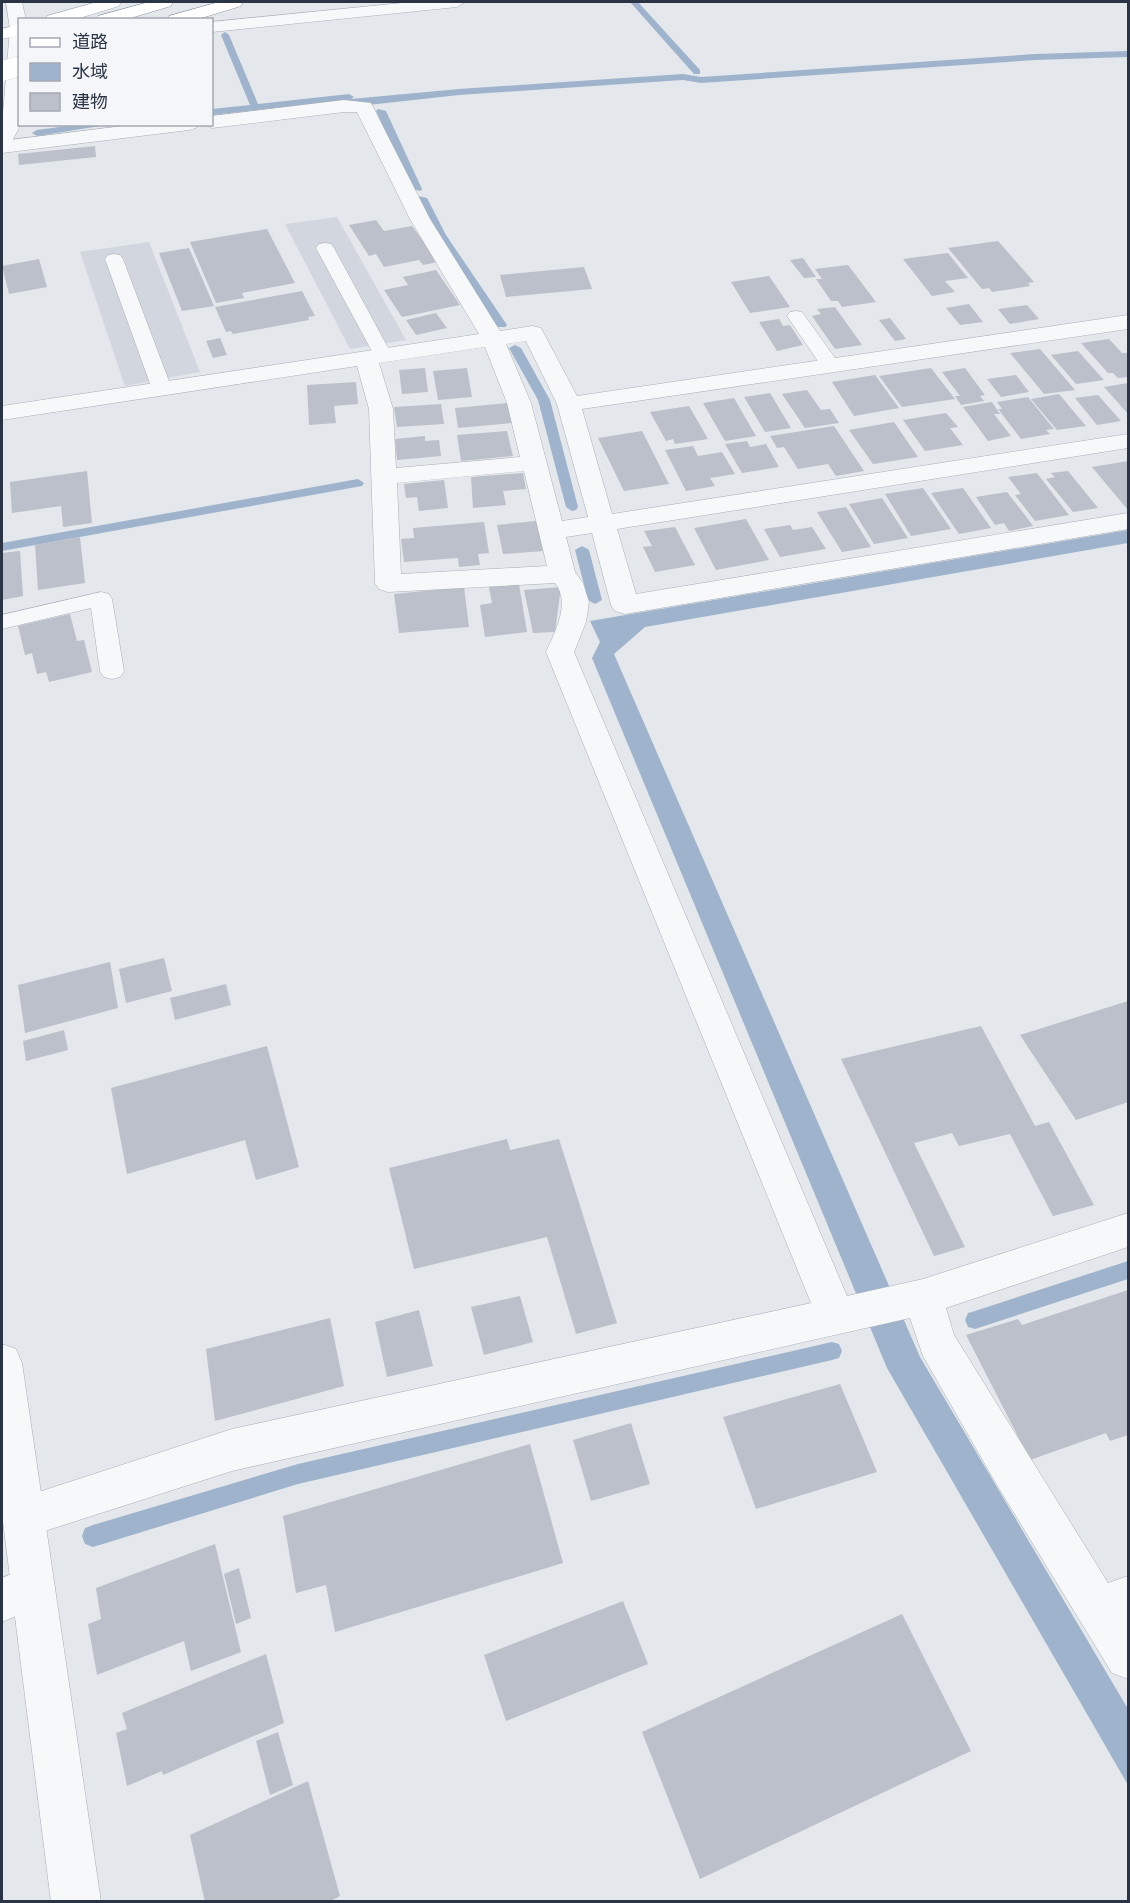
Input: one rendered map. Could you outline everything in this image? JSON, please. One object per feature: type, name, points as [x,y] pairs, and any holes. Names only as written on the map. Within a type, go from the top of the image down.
[{"type":"main road","points":[[59,18],[113,2]]},
{"type":"main road","points":[[111,18],[165,2]]},
{"type":"main road","points":[[182,18],[235,2]]},
{"type":"main road","points":[[2,34],[18,29]]},
{"type":"main road","points":[[2,50],[18,46]]},
{"type":"street","points":[[14,2],[18,24]]},
{"type":"street","points":[[213,27],[457,2]]},
{"type":"street","points":[[2,145],[12,123],[12,81],[18,36]]},
{"type":"street","points":[[213,122],[344,106],[364,106],[420,219],[493,339],[519,404],[562,574],[571,582],[576,615],[560,652],[836,1316]]},
{"type":"street","points":[[2,145],[171,126]]},
{"type":"street","points":[[569,404],[1128,322]]},
{"type":"street","points":[[2,414],[533,333],[569,404],[625,605]]},
{"type":"street","points":[[375,357],[381,409],[388,583],[562,574]]},
{"type":"street","points":[[551,531],[1128,441]]},
{"type":"street","points":[[383,477],[534,462]]},
{"type":"street","points":[[576,615],[1128,521]]},
{"type":"street","points":[[24,1517],[232,1450],[922,1297],[1128,1230]]},
{"type":"street","points":[[922,1297],[937,1342],[1012,1470],[1113,1603],[1128,1657]]},
{"type":"street","points":[[2,1363],[24,1517],[17,1594],[76,1902]]},
{"type":"lane","points":[[325,248],[375,357]]},
{"type":"lane","points":[[114,259],[162,389]]},
{"type":"lane","points":[[796,316],[831,366]]},
{"type":"lane","points":[[2,622],[101,599],[112,671]]},
{"type":"shaded area","points":[[337,217],[406,340],[350,349],[285,224]]},
{"type":"shaded area","points":[[149,242],[200,372],[125,386],[80,252]]},
{"type":"water","points":[[1128,530],[1128,543],[645,627],[614,654],[920,1357],[1128,1709],[1128,1785],[887,1368],[592,658],[600,642],[590,621]]},
{"type":"building","points":[[95,146],[96,157],[19,165],[18,154]]},
{"type":"building","points":[[376,220],[384,231],[412,226],[438,262],[423,265],[419,260],[384,267],[376,254],[369,256],[349,225]]},
{"type":"building","points":[[267,229],[295,283],[242,293],[244,298],[216,303],[190,242]]},
{"type":"building","points":[[998,241],[1034,282],[1028,283],[1030,286],[992,292],[989,288],[982,289],[948,248]]},
{"type":"building","points":[[189,248],[214,306],[182,311],[159,253]]},
{"type":"building","points":[[948,253],[968,278],[945,281],[955,292],[932,296],[903,259]]},
{"type":"building","points":[[803,258],[816,277],[804,278],[790,260]]},
{"type":"building","points":[[39,259],[47,287],[9,294],[2,266]]},
{"type":"building","points":[[848,265],[876,302],[842,307],[838,301],[831,301],[816,279],[822,279],[815,269]]},
{"type":"building","points":[[584,267],[592,289],[506,297],[500,275]]},
{"type":"building","points":[[436,270],[460,305],[402,317],[384,290],[408,285],[403,277]]},
{"type":"building","points":[[769,276],[790,307],[750,313],[731,282]]},
{"type":"building","points":[[302,291],[315,316],[308,317],[309,320],[233,334],[231,331],[226,332],[215,307]]},
{"type":"building","points":[[969,304],[983,322],[960,325],[946,308]]},
{"type":"building","points":[[1027,305],[1039,319],[1010,324],[998,309]]},
{"type":"building","points":[[835,307],[862,345],[835,349],[812,316],[821,314],[817,309]]},
{"type":"building","points":[[436,313],[447,328],[416,335],[406,320]]},
{"type":"building","points":[[890,318],[906,339],[895,341],[879,320]]},
{"type":"building","points":[[779,319],[783,326],[790,325],[803,345],[777,351],[759,322]]},
{"type":"building","points":[[220,338],[227,355],[213,358],[206,341]]},
{"type":"building","points":[[1109,339],[1122,353],[1128,353],[1128,377],[1118,378],[1113,373],[1108,373],[1081,343]]},
{"type":"building","points":[[1040,349],[1075,390],[1044,394],[1010,353]]},
{"type":"building","points":[[1078,351],[1104,380],[1076,384],[1051,355]]},
{"type":"building","points":[[425,368],[428,392],[402,394],[399,370]]},
{"type":"building","points":[[467,368],[472,397],[438,400],[433,371]]},
{"type":"building","points":[[931,368],[955,399],[902,407],[879,376]]},
{"type":"building","points":[[965,368],[985,395],[980,396],[984,401],[961,405],[955,396],[960,396],[942,372]]},
{"type":"building","points":[[875,375],[899,408],[854,416],[832,382]]},
{"type":"building","points":[[1016,375],[1029,392],[1001,397],[987,379]]},
{"type":"building","points":[[356,382],[358,404],[334,406],[336,423],[309,425],[307,385]]},
{"type":"building","points":[[1128,383],[1128,414],[1104,387]]},
{"type":"building","points":[[807,390],[821,410],[830,409],[839,423],[805,428],[782,394]]},
{"type":"building","points":[[770,393],[791,428],[765,432],[744,397]]},
{"type":"building","points":[[1059,394],[1086,426],[1057,430],[1031,399]]},
{"type":"building","points":[[1098,395],[1121,421],[1097,425],[1075,398]]},
{"type":"building","points":[[1028,397],[1054,429],[1046,430],[1050,434],[1021,439],[998,409],[1002,409],[997,402]]},
{"type":"building","points":[[734,398],[756,436],[725,441],[703,403]]},
{"type":"building","points":[[992,402],[1000,414],[994,414],[1011,436],[988,441],[963,407]]},
{"type":"building","points":[[508,403],[512,423],[458,428],[455,408]]},
{"type":"building","points":[[441,404],[444,424],[397,427],[394,407]]},
{"type":"building","points":[[689,406],[708,439],[675,444],[673,439],[666,441],[650,412]]},
{"type":"building","points":[[946,413],[958,427],[950,428],[963,445],[925,451],[903,420]]},
{"type":"building","points":[[894,422],[918,457],[873,464],[849,430]]},
{"type":"building","points":[[834,426],[864,471],[836,476],[828,464],[798,469],[784,447],[777,448],[770,436]]},
{"type":"building","points":[[507,431],[513,456],[461,461],[457,435]]},
{"type":"building","points":[[642,431],[669,484],[624,491],[598,438]]},
{"type":"building","points":[[425,436],[425,441],[439,440],[441,456],[397,460],[395,439]]},
{"type":"building","points":[[747,441],[750,447],[766,444],[779,467],[742,473],[725,444]]},
{"type":"building","points":[[693,446],[698,456],[722,452],[735,474],[710,478],[715,486],[686,491],[665,450]]},
{"type":"building","points":[[1128,461],[1128,510],[1092,467]]},
{"type":"building","points":[[87,471],[92,523],[63,527],[61,506],[12,513],[10,482]]},
{"type":"building","points":[[1068,471],[1098,508],[1073,512],[1046,479],[1055,477],[1051,473]]},
{"type":"building","points":[[523,473],[526,489],[503,491],[506,505],[473,508],[471,477]]},
{"type":"building","points":[[1037,473],[1069,515],[1035,521],[1015,495],[1021,494],[1008,477]]},
{"type":"building","points":[[444,480],[448,508],[419,511],[417,497],[406,498],[404,484]]},
{"type":"building","points":[[923,488],[951,529],[911,536],[885,494]]},
{"type":"building","points":[[963,488],[991,528],[959,534],[931,493]]},
{"type":"building","points":[[1007,492],[1033,526],[1009,531],[1004,523],[995,525],[976,497]]},
{"type":"building","points":[[882,498],[908,538],[874,544],[849,504]]},
{"type":"building","points":[[846,507],[871,547],[842,552],[817,512]]},
{"type":"building","points":[[746,519],[769,560],[716,570],[694,528]]},
{"type":"building","points":[[536,521],[543,551],[503,554],[497,525]]},
{"type":"building","points":[[484,522],[489,553],[478,554],[480,565],[459,567],[458,558],[404,562],[401,539],[414,538],[413,528]]},
{"type":"building","points":[[790,525],[793,530],[812,527],[826,549],[780,557],[764,529]]},
{"type":"building","points":[[675,527],[695,565],[655,572],[643,547],[652,546],[644,531]]},
{"type":"building","points":[[80,537],[85,583],[38,590],[35,545]]},
{"type":"building","points":[[20,551],[23,596],[2,600],[2,553]]},
{"type":"building","points":[[519,584],[527,632],[485,637],[480,605],[492,603],[489,587]]},
{"type":"building","points":[[464,587],[469,627],[399,633],[394,594]]},
{"type":"building","points":[[561,587],[555,632],[533,633],[524,590]]},
{"type":"building","points":[[70,614],[77,641],[84,640],[92,672],[49,682],[46,672],[37,674],[32,653],[25,655],[18,626]]},
{"type":"building","points":[[164,958],[172,991],[126,1003],[119,969]]},
{"type":"building","points":[[110,962],[118,1008],[25,1033],[18,985]]},
{"type":"building","points":[[226,984],[231,1005],[175,1020],[170,998]]},
{"type":"building","points":[[1128,1001],[1128,1102],[1076,1120],[1020,1035]]},
{"type":"building","points":[[981,1026],[1035,1126],[1049,1122],[1094,1205],[1053,1216],[1010,1134],[959,1146],[952,1133],[914,1143],[965,1247],[934,1256],[841,1059]]},
{"type":"building","points":[[64,1030],[68,1050],[26,1061],[23,1041]]},
{"type":"building","points":[[267,1046],[299,1167],[256,1180],[245,1140],[127,1174],[111,1088]]},
{"type":"building","points":[[507,1139],[510,1150],[559,1139],[617,1323],[576,1334],[547,1237],[414,1269],[389,1168]]},
{"type":"building","points":[[1128,1290],[1128,1435],[1110,1441],[1106,1433],[1030,1460],[966,1335],[1018,1319],[1022,1325]]},
{"type":"building","points":[[520,1296],[533,1342],[484,1355],[471,1307]]},
{"type":"building","points":[[419,1310],[433,1366],[387,1377],[375,1322]]},
{"type":"building","points":[[330,1318],[344,1386],[215,1421],[206,1349]]},
{"type":"building","points":[[840,1384],[877,1472],[756,1509],[723,1417]]},
{"type":"building","points":[[631,1423],[650,1484],[591,1501],[573,1440]]},
{"type":"building","points":[[530,1444],[563,1563],[335,1632],[326,1585],[296,1593],[283,1516]]},
{"type":"building","points":[[215,1544],[241,1652],[191,1671],[184,1641],[97,1675],[88,1624],[101,1619],[96,1588]]},
{"type":"building","points":[[239,1568],[251,1618],[236,1624],[224,1574]]},
{"type":"building","points":[[623,1601],[648,1664],[506,1721],[484,1655]]},
{"type":"building","points":[[902,1614],[971,1751],[700,1879],[642,1732]]},
{"type":"building","points":[[266,1654],[284,1723],[163,1775],[162,1771],[127,1786],[116,1733],[127,1729],[122,1713]]},
{"type":"building","points":[[278,1732],[293,1785],[270,1795],[256,1741]]},
{"type":"building","points":[[308,1781],[340,1896],[329,1902],[205,1902],[190,1835]]},
{"type":"waterway","points":[[634,2],[697,72]]},
{"type":"waterway","points":[[225,35],[255,107]]},
{"type":"waterway","points":[[340,102],[368,102],[459,92],[683,77],[701,80],[1035,57],[1128,54]]},
{"type":"waterway","points":[[213,112],[349,97]]},
{"type":"waterway","points":[[381,111],[417,189]]},
{"type":"waterway","points":[[37,133],[93,126]]},
{"type":"waterway","points":[[422,198],[441,235],[501,325]]},
{"type":"waterway","points":[[515,348],[544,400],[572,507]]},
{"type":"waterway","points":[[2,547],[358,483]]},
{"type":"waterway","points":[[582,550],[595,600]]},
{"type":"waterway","points":[[975,1320],[1128,1270]]},
{"type":"waterway","points":[[93,1536],[298,1474],[832,1351]]}]
